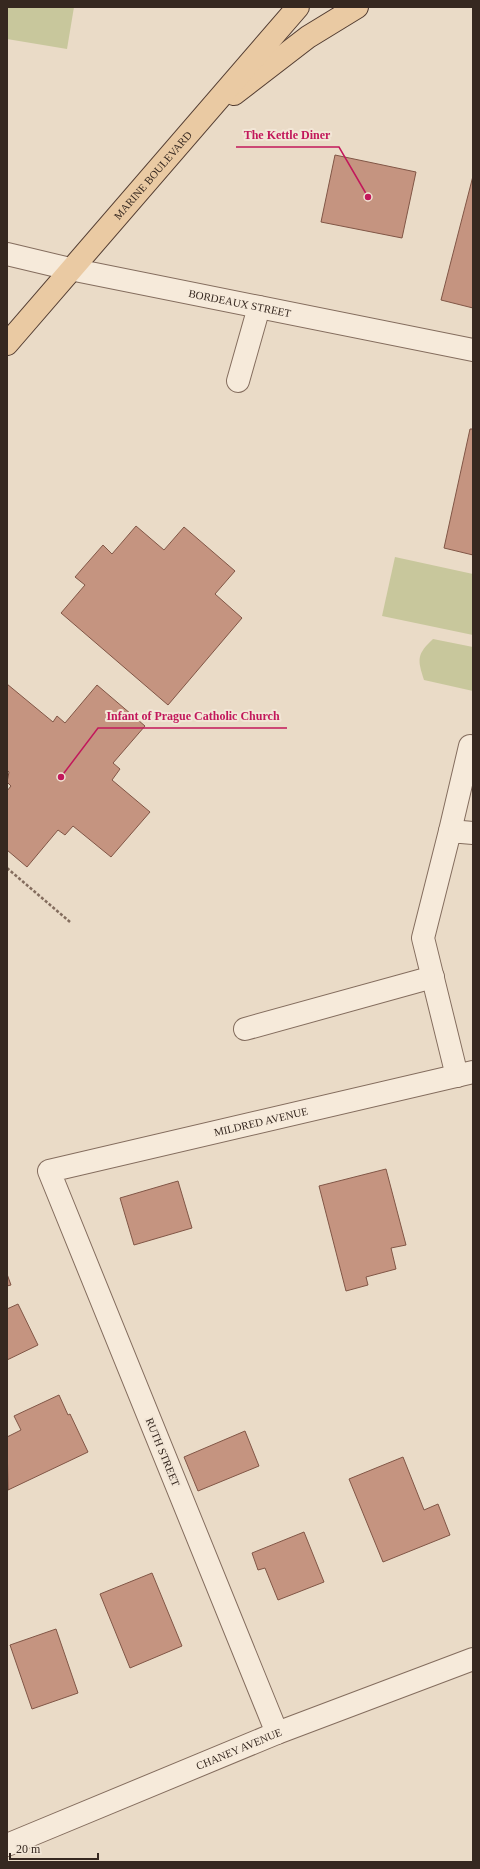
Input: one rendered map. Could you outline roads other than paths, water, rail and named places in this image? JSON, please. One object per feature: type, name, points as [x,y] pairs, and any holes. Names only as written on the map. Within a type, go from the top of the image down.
[{"type":"main road","name":"MARINE BOULEVARD","points":[[7,344],[298,7]]},
{"type":"main road","points":[[193,128],[308,37],[357,7]]},
{"type":"street","name":"BORDEAUX STREET","points":[[7,254],[70,270],[473,350]]},
{"type":"street","points":[[238,381],[259,307]]},
{"type":"street","points":[[465,1074],[433,977],[423,938],[470,746]]},
{"type":"street","points":[[450,831],[473,833]]},
{"type":"street","points":[[245,1029],[433,977]]},
{"type":"street","name":"MILDRED AVENUE","points":[[49,1171],[465,1074]]},
{"type":"street","name":"RUTH STREET","points":[[49,1171],[277,1733]]},
{"type":"street","name":"CHANEY AVENUE","points":[[7,1845],[277,1733],[473,1659]]},
{"type":"place","name":"The Kettle Diner","points":[[368,197]]},
{"type":"place","name":"Infant of Prague Catholic Church","points":[[61,777]]}]
